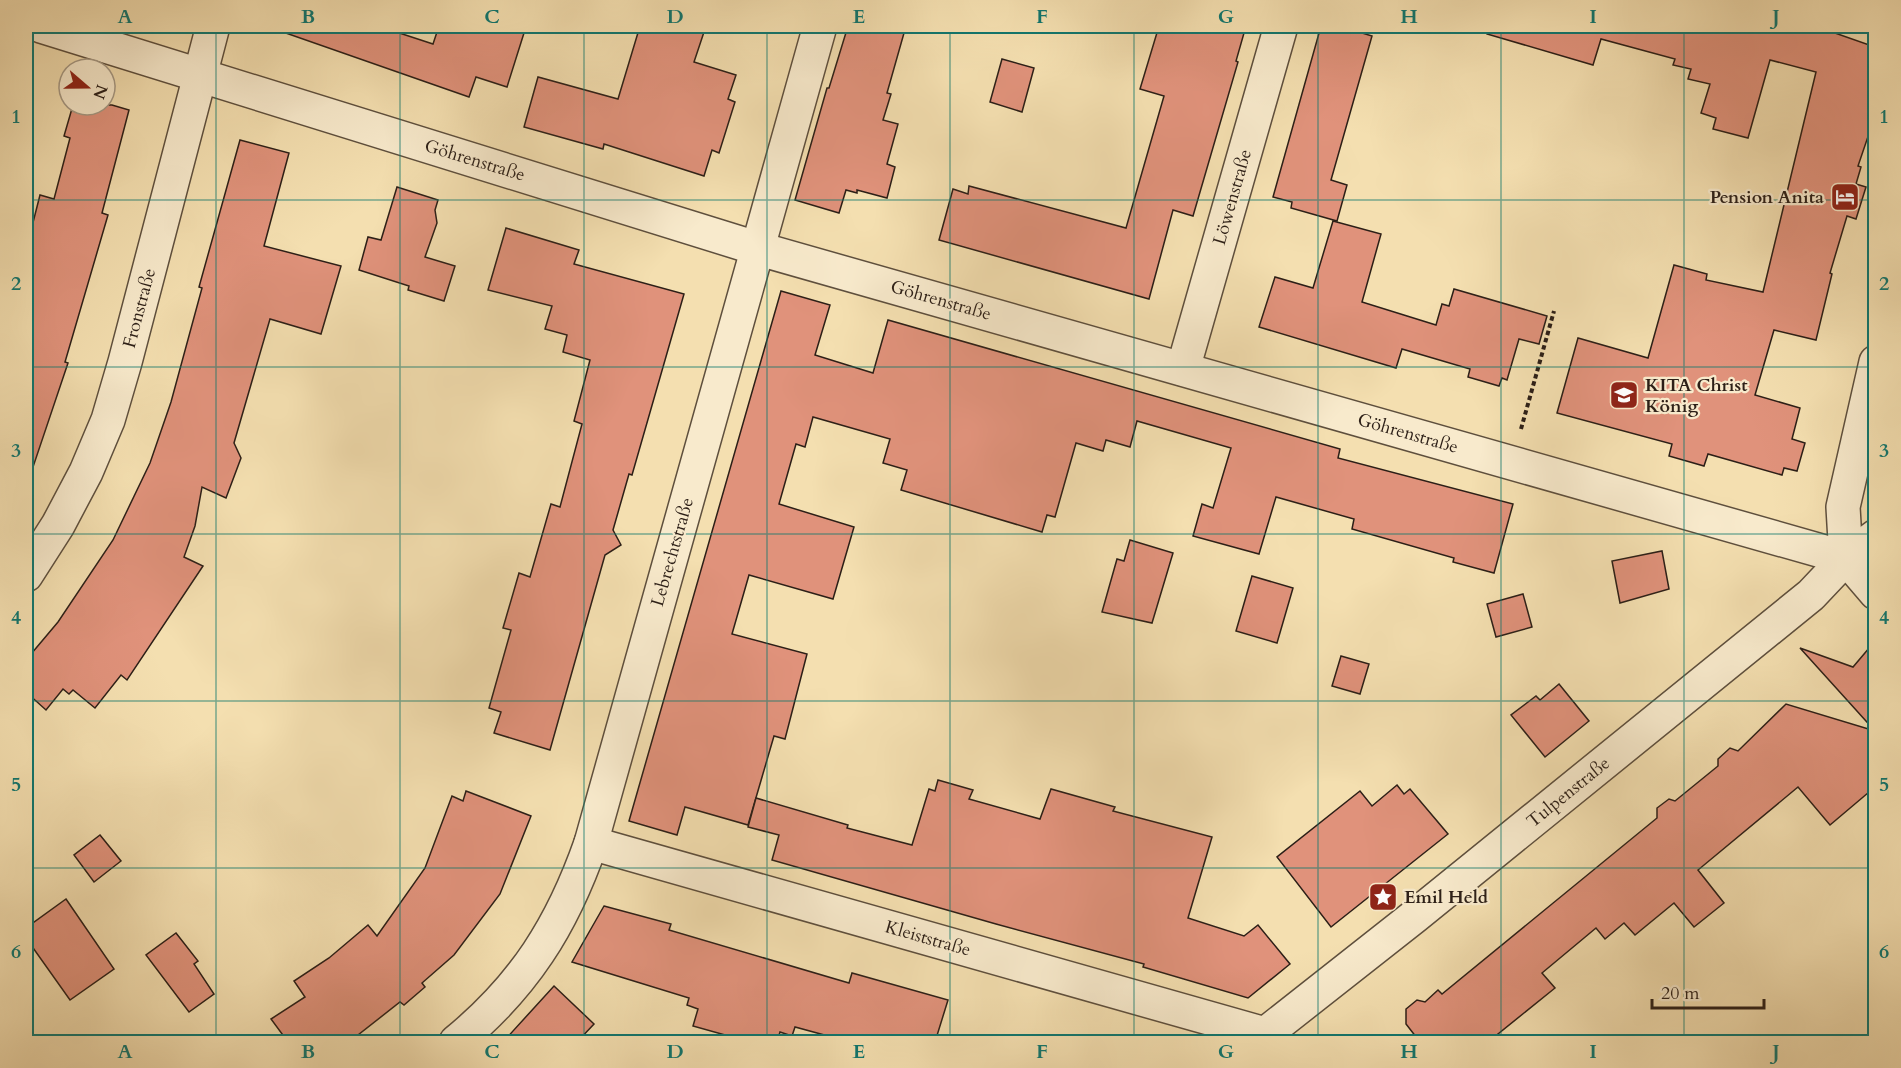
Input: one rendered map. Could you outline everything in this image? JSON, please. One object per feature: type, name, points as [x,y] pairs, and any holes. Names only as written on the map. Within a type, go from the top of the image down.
[{"type":"street","name":"Göhrenstraße","points":[[41,26],[756,248],[1846,558]]},
{"type":"street","name":"Fronstraße","points":[[26,575],[58,525],[86,472],[108,420],[213,26]]},
{"type":"street","name":"Lebrechtstraße","points":[[456,1042],[484,1019],[539,952],[564,911],[580,874],[591,843],[820,26]]},
{"type":"street","name":"Löwenstraße","points":[[1183,369],[1281,26]]},
{"type":"street","points":[[1875,362],[1842,507],[1846,558],[1875,593]]},
{"type":"street","name":"Tulpenstraße","points":[[1260,1038],[1425,908],[1811,595],[1846,558],[1875,536]]},
{"type":"street","name":"Kleiststraße","points":[[591,843],[1260,1038]]},
{"type":"path","points":[[1511,463],[1554,311]]},
{"type":"building","points":[[281,26],[378,26],[433,44],[439,26],[500,26],[524,33],[507,87],[476,77],[469,97],[280,31]]},
{"type":"building","points":[[640,26],[706,26],[694,62],[736,75],[728,99],[735,102],[719,153],[712,150],[704,176],[604,144],[603,149],[524,127],[538,77],[618,99]]},
{"type":"building","points":[[848,26],[906,26],[887,93],[891,94],[883,120],[898,124],[887,164],[895,167],[887,198],[857,190],[857,193],[846,190],[839,213],[795,200],[827,88],[829,88]]},
{"type":"building","points":[[1159,26],[1246,26],[1236,61],[1238,62],[1193,216],[1173,210],[1149,299],[939,240],[953,189],[968,194],[969,186],[1126,228],[1164,96],[1140,89]]},
{"type":"building","points":[[1321,26],[1364,26],[1362,33],[1372,36],[1331,180],[1347,185],[1337,221],[1291,208],[1292,202],[1273,197]]},
{"type":"building","points":[[1488,26],[1815,26],[1875,47],[1875,116],[1858,166],[1861,167],[1856,184],[1866,187],[1856,219],[1847,216],[1830,273],[1832,274],[1816,340],[1774,330],[1755,395],[1800,408],[1792,439],[1805,443],[1797,471],[1784,468],[1782,475],[1708,454],[1704,466],[1669,456],[1672,444],[1557,413],[1578,338],[1648,358],[1674,265],[1707,274],[1706,280],[1763,292],[1816,72],[1770,60],[1748,138],[1713,129],[1716,118],[1701,113],[1710,84],[1688,79],[1691,69],[1673,65],[1675,59],[1601,39],[1593,65],[1487,34]]},
{"type":"building","points":[[1002,59],[1034,68],[1022,112],[990,102]]},
{"type":"building","points":[[117,106],[129,110],[102,213],[108,215],[65,362],[68,363],[31,473],[26,472],[26,250],[40,195],[54,199],[70,138],[64,136],[70,117],[117,117]]},
{"type":"building","points":[[240,140],[289,153],[264,246],[341,266],[321,334],[270,319],[234,443],[241,458],[226,498],[202,487],[195,526],[184,557],[203,566],[127,680],[121,675],[95,708],[73,690],[69,694],[63,689],[46,710],[26,692],[26,660],[58,622],[113,540],[150,463],[171,402],[202,288],[199,287]]},
{"type":"building","points":[[397,187],[438,200],[435,210],[437,223],[425,257],[455,266],[444,301],[408,290],[409,286],[359,270],[368,237],[381,240]]},
{"type":"building","points":[[1333,221],[1381,234],[1362,302],[1436,325],[1442,304],[1449,306],[1454,289],[1547,316],[1539,344],[1519,339],[1507,380],[1502,378],[1499,386],[1468,377],[1470,369],[1402,349],[1396,368],[1259,327],[1275,277],[1313,288]]},
{"type":"building","points":[[506,228],[579,250],[574,264],[684,294],[632,475],[629,474],[613,530],[621,545],[605,555],[550,750],[494,733],[501,712],[489,708],[511,630],[503,628],[519,573],[530,577],[551,504],[560,507],[582,424],[574,421],[590,360],[563,352],[567,335],[545,329],[552,306],[488,290]]},
{"type":"building","points":[[781,291],[830,305],[815,355],[873,373],[888,320],[1340,449],[1338,458],[1513,504],[1494,573],[1453,562],[1454,558],[1352,529],[1354,519],[1276,497],[1259,554],[1193,536],[1202,504],[1213,508],[1231,448],[1137,421],[1130,447],[1106,440],[1103,451],[1076,443],[1055,517],[1047,515],[1042,532],[901,490],[907,470],[883,463],[890,439],[813,417],[805,447],[796,444],[779,504],[854,527],[833,599],[749,575],[732,634],[807,654],[785,739],[774,736],[748,825],[685,807],[677,835],[629,821]]},
{"type":"building","points":[[1130,540],[1173,553],[1152,623],[1102,612],[1117,559],[1124,561]]},
{"type":"building","points":[[1662,551],[1669,589],[1620,603],[1612,561]]},
{"type":"building","points":[[1252,576],[1293,588],[1277,643],[1236,631]]},
{"type":"building","points":[[1523,594],[1532,627],[1496,637],[1487,604]]},
{"type":"building","points":[[1875,641],[1875,731],[1800,648],[1853,667]]},
{"type":"building","points":[[1341,656],[1369,664],[1360,694],[1332,686]]},
{"type":"building","points":[[1559,684],[1589,721],[1545,757],[1511,715],[1536,696],[1540,700]]},
{"type":"building","points":[[1786,704],[1875,731],[1875,787],[1830,825],[1798,787],[1698,870],[1724,903],[1694,927],[1674,903],[1635,935],[1624,923],[1605,939],[1596,928],[1542,973],[1555,988],[1488,1042],[1420,1042],[1406,1024],[1406,1009],[1417,1000],[1425,1002],[1438,990],[1442,994],[1657,818],[1657,808],[1669,799],[1675,801],[1718,766],[1718,759],[1730,748],[1738,751]]},
{"type":"building","points":[[938,780],[973,790],[969,799],[1040,819],[1051,789],[1115,807],[1113,811],[1212,837],[1188,918],[1244,936],[1258,925],[1290,964],[1248,998],[1143,967],[1144,964],[772,860],[779,835],[748,827],[756,798],[848,825],[847,828],[912,845],[929,789],[935,791]]},
{"type":"building","points":[[1397,785],[1404,794],[1410,789],[1448,834],[1331,927],[1277,857],[1360,791],[1372,806]]},
{"type":"building","points":[[466,791],[531,816],[500,894],[454,955],[422,983],[425,987],[404,1005],[400,1002],[349,1042],[288,1042],[271,1019],[305,997],[294,981],[329,958],[368,925],[377,936],[425,868],[452,796],[463,801]]},
{"type":"building","points":[[100,835],[121,861],[94,882],[74,855]]},
{"type":"building","points":[[66,899],[114,969],[70,1000],[26,938],[26,928]]},
{"type":"building","points":[[604,906],[671,924],[669,930],[849,983],[852,973],[948,1000],[935,1042],[850,1042],[795,1027],[792,1036],[780,1032],[777,1042],[750,1042],[693,1026],[698,1009],[687,1005],[689,998],[572,962]]},
{"type":"building","points":[[176,933],[198,961],[194,964],[214,994],[189,1012],[146,955]]},
{"type":"building","points":[[554,986],[594,1024],[577,1042],[503,1042]]},
{"type":"place","name":"Pension Anita","points":[[1845,197]]},
{"type":"place","name":"KITA Christ König","points":[[1624,395]]},
{"type":"place","name":"Emil Held","points":[[1383,897]]}]
